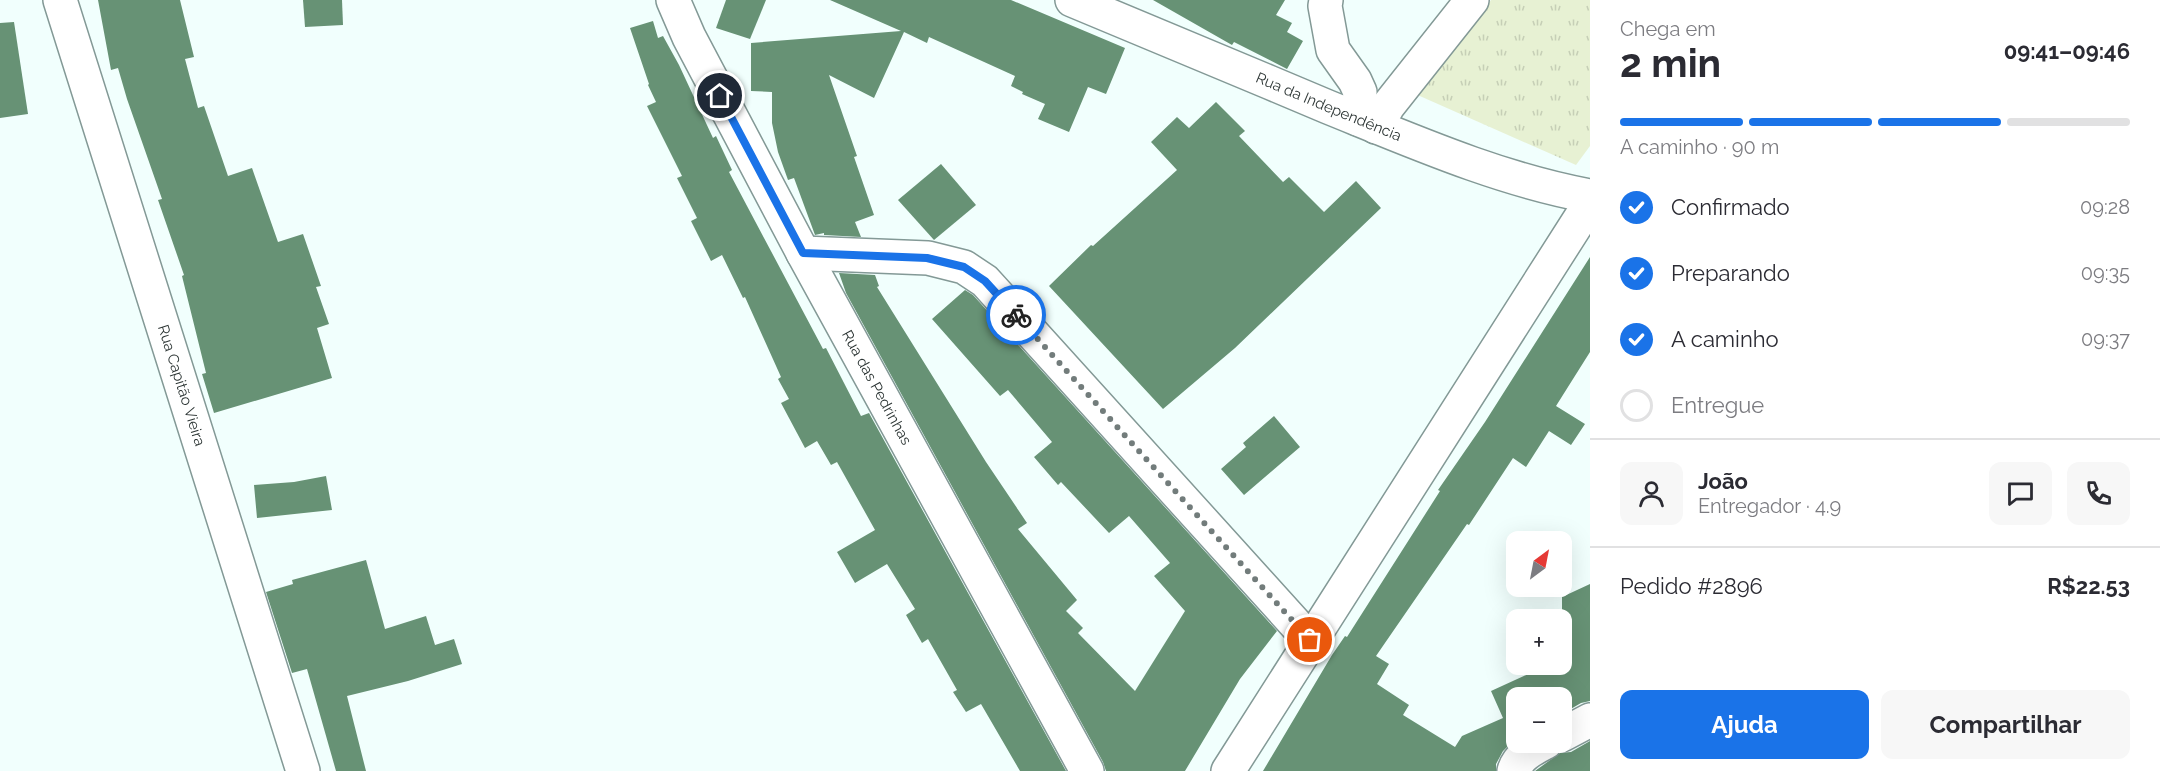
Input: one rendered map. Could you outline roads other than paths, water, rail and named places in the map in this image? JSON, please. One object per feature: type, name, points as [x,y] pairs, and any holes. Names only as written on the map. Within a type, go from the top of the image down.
[{"type":"street","name":"Rua Capitão Vieira","points":[[60,0],[303,771]]},
{"type":"street","name":"Rua das Pedrinhas","points":[[673,0],[689,37],[803,253],[1087,771]]},
{"type":"street","name":"Rua da Independência","points":[[1072,0],[1367,123],[1491,169],[1554,189],[1590,196]]},
{"type":"street","points":[[1326,0],[1325,6],[1333,50],[1355,81],[1367,123],[1388,106],[1472,0]]},
{"type":"street","points":[[1228,771],[1590,203]]},
{"type":"street","points":[[803,253],[927,258],[964,267],[985,281],[1310,640]]},
{"type":"street","points":[[1572,730],[1590,720]]},
{"type":"street","points":[[1514,771],[1514,767],[1527,753]]}]
